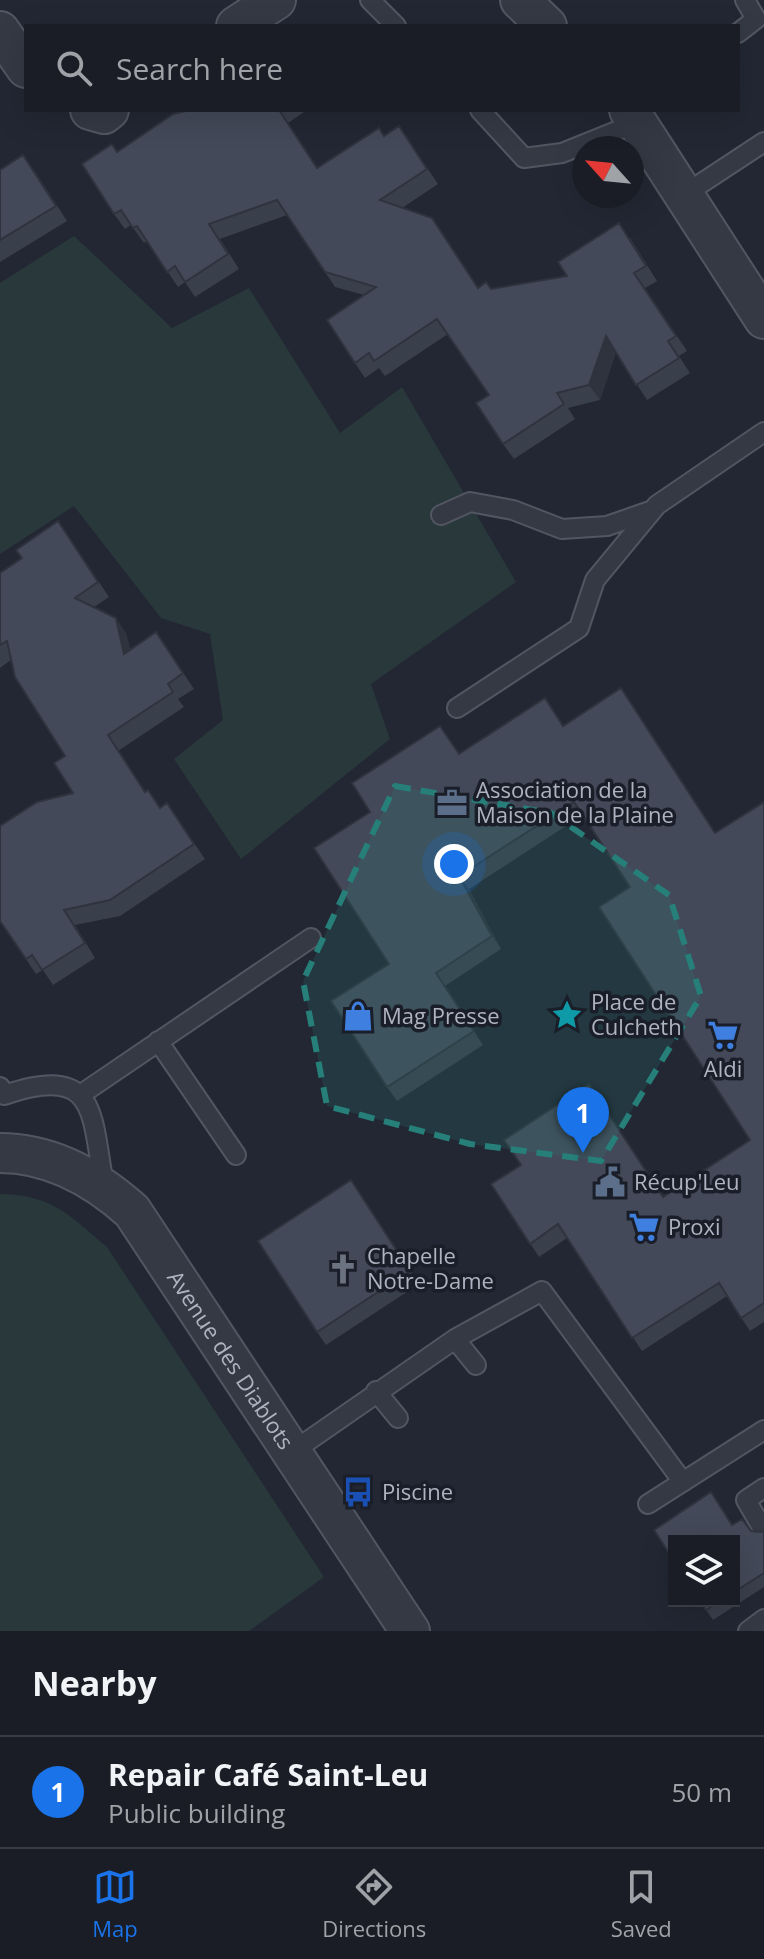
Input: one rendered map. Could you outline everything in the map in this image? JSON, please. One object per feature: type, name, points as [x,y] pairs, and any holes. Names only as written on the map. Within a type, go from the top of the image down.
[{"type":"street","points":[[239,24],[276,0]]},
{"type":"street","points":[[520,0],[545,24]]},
{"type":"street","points":[[0,31],[24,65]]},
{"type":"street","points":[[633,114],[764,319]]},
{"type":"street","name":"Avenue des Diablots","points":[[0,1153],[19,1153],[61,1164],[104,1186],[132,1211],[410,1631]]},
{"type":"lane","points":[[370,0],[394,24]]},
{"type":"lane","points":[[740,31],[756,19],[745,0]]},
{"type":"lane","points":[[482,112],[524,158],[562,153],[633,114]]},
{"type":"lane","points":[[685,194],[764,142]]},
{"type":"lane","points":[[457,708],[579,628],[595,580],[653,510],[764,432]]},
{"type":"lane","points":[[441,515],[470,502],[513,510],[562,529],[607,526],[653,510]]},
{"type":"lane","points":[[80,1095],[311,938]]},
{"type":"lane","points":[[158,1041],[236,1155]]},
{"type":"lane","points":[[1,1094],[37,1084],[61,1086],[80,1095],[90,1105],[104,1186]]},
{"type":"lane","points":[[292,1452],[455,1339],[542,1291],[683,1482]]},
{"type":"lane","points":[[455,1339],[476,1365]]},
{"type":"lane","points":[[376,1391],[398,1418]]},
{"type":"lane","points":[[648,1504],[764,1430]]},
{"type":"lane","points":[[764,1488],[746,1500],[764,1531]]},
{"type":"lane","points":[[748,1631],[764,1619]]},
{"type":"highlighted area","points":[[395,786],[551,813],[669,895],[701,996],[601,1161],[470,1144],[327,1106],[303,981]]},
{"type":"shaded area","points":[[74,236],[172,328],[249,288],[340,433],[402,387],[516,582],[371,684],[390,739],[241,859],[174,759],[223,720],[210,634],[161,618],[74,506],[0,554],[0,283]]},
{"type":"shaded area","points":[[0,1194],[34,1198],[47,1203],[70,1216],[107,1247],[324,1577],[249,1631],[0,1631]]},
{"type":"building","points":[[280,112],[317,168],[379,128],[384,136],[399,126],[427,169],[380,200],[432,218],[478,288],[486,282],[491,289],[567,276],[558,262],[619,223],[646,266],[634,273],[676,336],[668,341],[679,358],[636,385],[606,336],[589,385],[557,393],[564,404],[503,444],[476,403],[489,395],[437,319],[374,361],[369,353],[355,363],[327,320],[376,287],[325,272],[277,200],[209,224],[228,254],[185,282],[175,266],[167,272],[137,226],[133,228],[121,210],[114,214],[82,164],[112,144],[117,152],[173,114]]},
{"type":"building","points":[[23,155],[56,206],[0,240],[0,170]]},
{"type":"building","points":[[58,521],[98,582],[75,598],[116,618],[124,654],[156,632],[183,673],[168,684],[173,692],[108,735],[145,792],[148,790],[160,808],[167,803],[194,844],[110,900],[64,910],[85,943],[42,970],[32,955],[26,959],[0,921],[0,826],[37,802],[73,793],[54,763],[65,756],[15,677],[7,641],[0,645],[0,573],[22,558],[16,550]]},
{"type":"building","points":[[621,688],[715,833],[764,802],[764,1303],[741,1318],[719,1283],[632,1338],[558,1224],[530,1244],[491,1184],[521,1165],[504,1140],[589,1084],[663,1197],[750,1140],[599,907],[630,887],[574,802],[459,876],[492,936],[436,973],[474,1031],[387,1087],[331,1001],[389,964],[314,848],[370,812],[352,783],[440,726],[459,754],[545,698],[563,726]]},
{"type":"building","name":"Chapelle Notre-Dame","points":[[351,1180],[410,1271],[317,1332],[258,1241]]},
{"type":"building","points":[[711,1492],[732,1525],[742,1519],[751,1531],[764,1530],[764,1573],[740,1588],[740,1535],[668,1535],[668,1552],[654,1530]]},
{"type":"place","name":"Association de la Maison de la Plaine","points":[[452,803]]},
{"type":"place","name":"Place de Culcheth","points":[[567,1015]]},
{"type":"place","name":"Mag Presse","points":[[358,1016]]},
{"type":"place","name":"Aldi","points":[[723,1035]]},
{"type":"place","name":"Repair Café Saint-Leu","points":[[583,1153]]},
{"type":"place","name":"Récup'Leu","points":[[610,1182]]},
{"type":"place","name":"Proxi","points":[[644,1227]]},
{"type":"place","name":"Chapelle Notre-Dame","points":[[343,1269]]},
{"type":"place","name":"Piscine","points":[[358,1492]]}]
